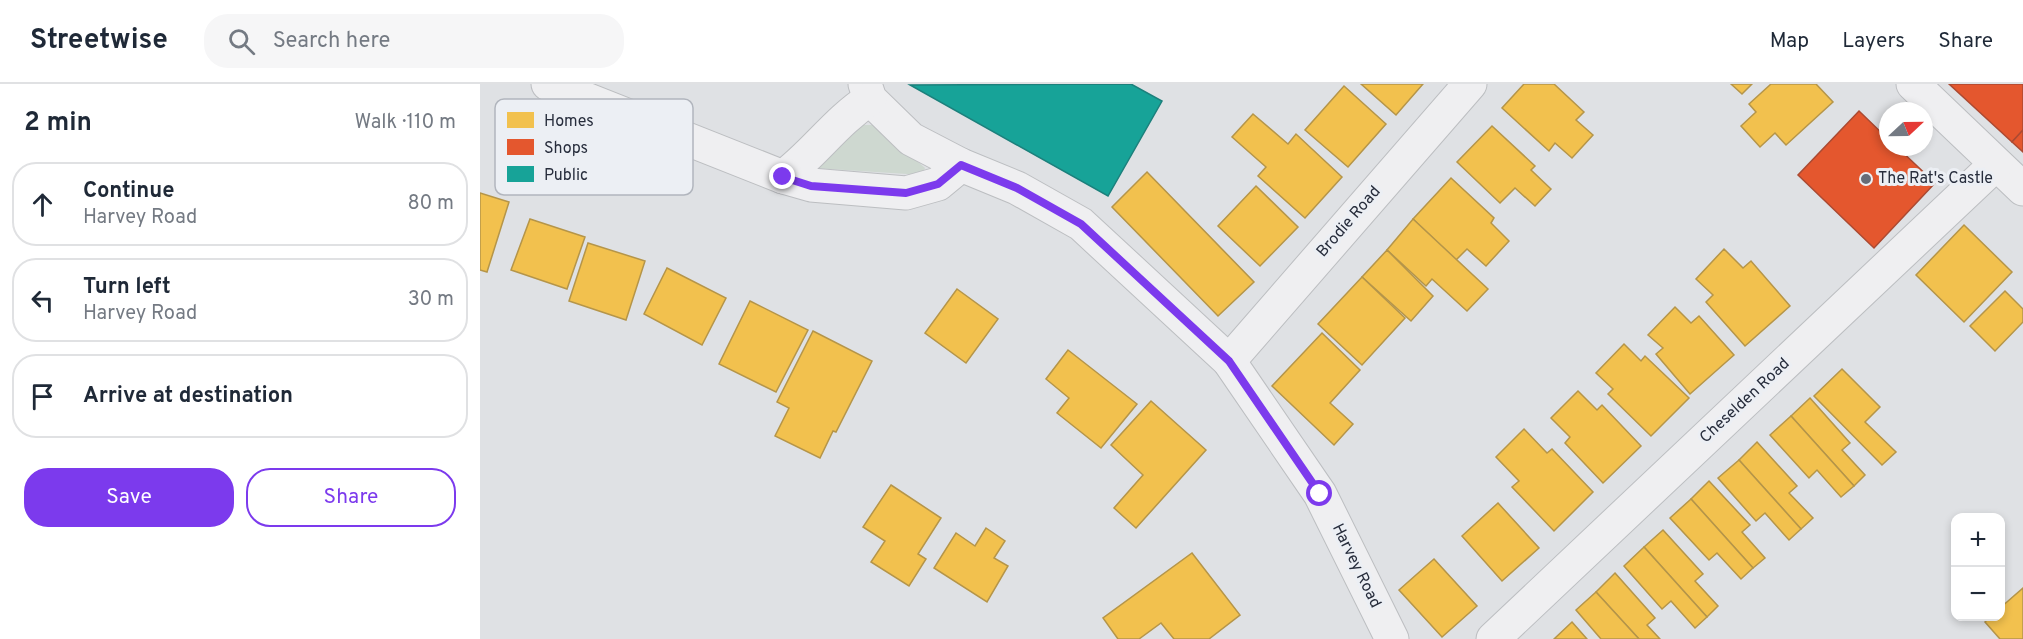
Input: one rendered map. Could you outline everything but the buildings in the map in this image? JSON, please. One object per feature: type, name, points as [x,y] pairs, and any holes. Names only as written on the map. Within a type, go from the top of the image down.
[{"type":"street","points":[[548,84],[586,99]]},
{"type":"street","name":"Brodie Road","points":[[1229,361],[1470,84]]},
{"type":"street","points":[[1913,84],[2023,189]]},
{"type":"street","points":[[783,177],[800,164],[868,91]]},
{"type":"street","name":"Harvey Road","points":[[868,91],[911,139],[961,165],[1017,188],[1081,224],[1229,361],[1320,494],[1392,639]]},
{"type":"street","points":[[693,141],[811,186],[906,193],[938,184],[961,165]]},
{"type":"street","name":"Cheselden Road","points":[[1493,639],[1996,164]]},
{"type":"shaded area","points":[[862,125],[875,125],[925,168],[922,175],[814,168]]},
{"type":"place","name":"The Rat's Castle","points":[[1866,179]]},
{"type":"route","points":[[783,177],[811,186],[906,193],[938,184],[961,165],[1017,188],[1049,205],[1081,224],[1229,361],[1320,494]]}]
